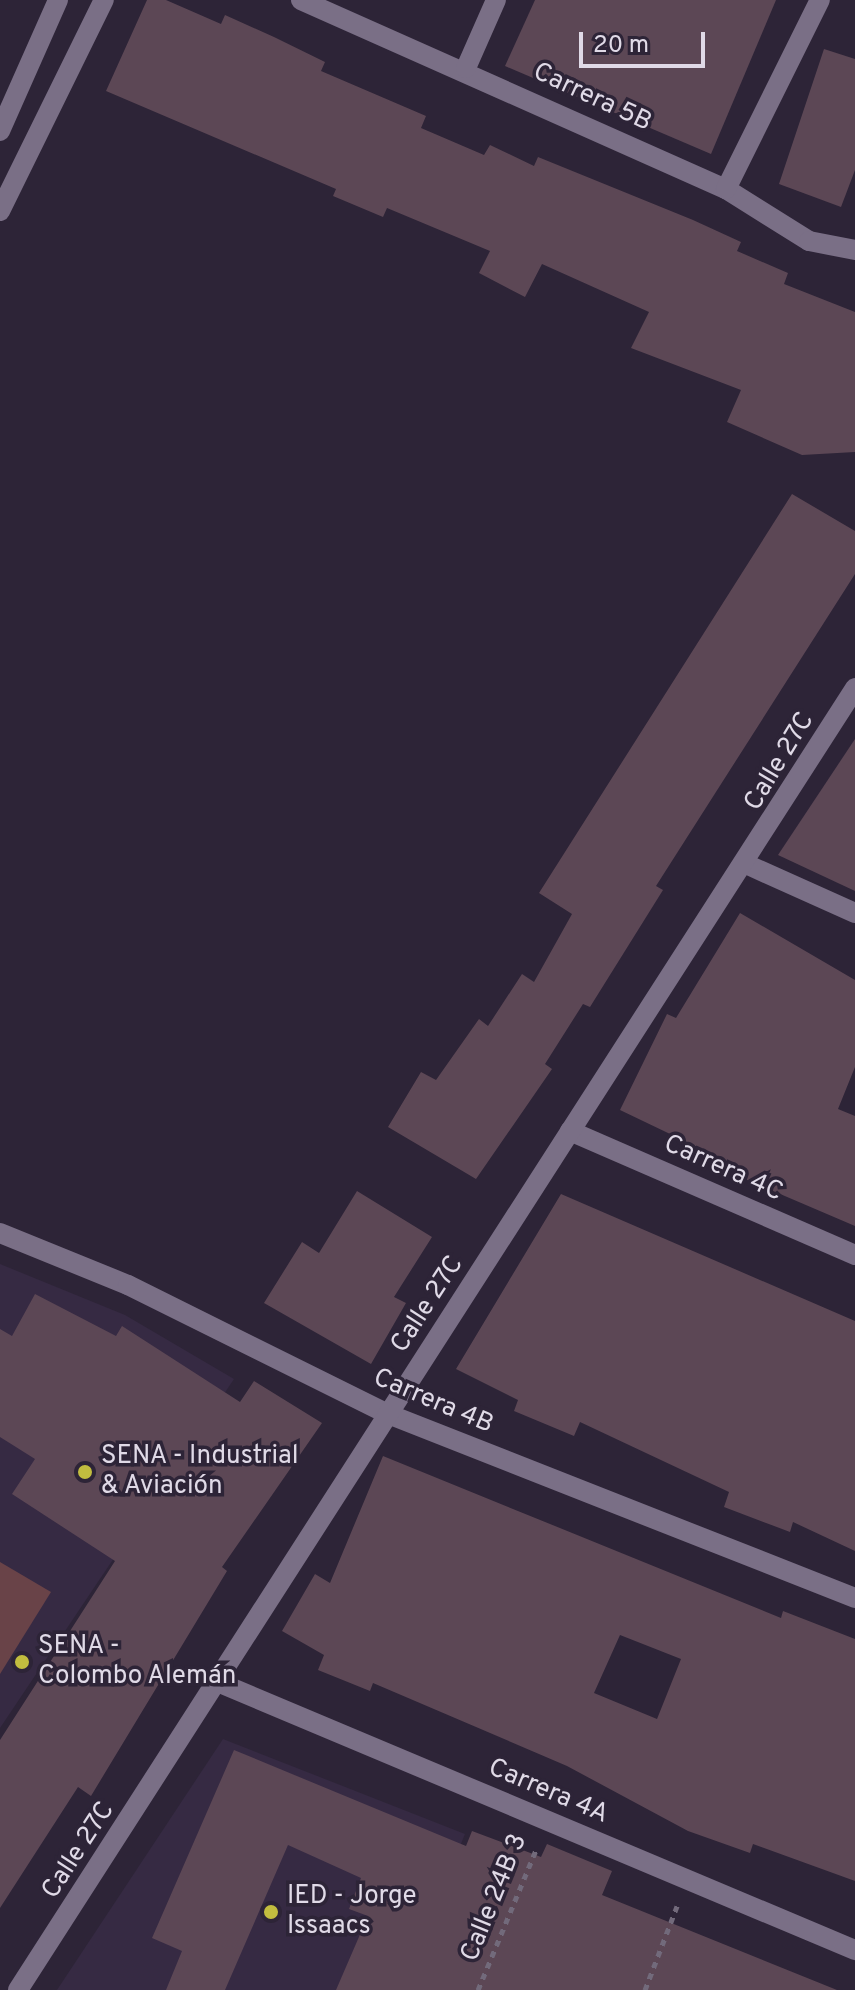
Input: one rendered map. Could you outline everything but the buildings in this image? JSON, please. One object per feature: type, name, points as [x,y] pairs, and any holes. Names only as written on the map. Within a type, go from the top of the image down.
[{"type":"street","points":[[0,131],[58,0]]},
{"type":"street","points":[[0,211],[104,0]]},
{"type":"street","name":"Carrera 5B","points":[[301,0],[466,68],[726,189],[809,241],[855,250]]},
{"type":"street","points":[[466,68],[496,0]]},
{"type":"street","points":[[726,189],[820,0]]},
{"type":"street","name":"Calle 27C","points":[[18,1990],[220,1683],[570,1131],[748,865],[855,688]]},
{"type":"street","points":[[748,865],[855,913]]},
{"type":"street","name":"Carrera 4C","points":[[570,1131],[855,1255]]},
{"type":"street","name":"Carrera 4B","points":[[0,1233],[128,1285],[388,1414],[855,1598]]},
{"type":"street","name":"Carrera 4A","points":[[220,1683],[855,1950]]},
{"type":"path","name":"Calle 24B 3","points":[[478,1990],[548,1821]]},
{"type":"path","points":[[645,1990],[684,1878]]},
{"type":"shaded area","name":"SENA - Industrial & Aviación","points":[[0,1264],[125,1315],[234,1379],[0,1728]]},
{"type":"shaded area","points":[[0,1562],[51,1592],[0,1674]]},
{"type":"shaded area","name":"IED - Jorge Issaacs","points":[[223,1739],[465,1834],[401,1990],[57,1990]]},
{"type":"place","name":"SENA - Industrial & Aviación","points":[[85,1472]]},
{"type":"place","name":"SENA - Colombo Alemán","points":[[22,1662]]},
{"type":"place","name":"IED - Jorge Issaacs","points":[[271,1912]]}]
